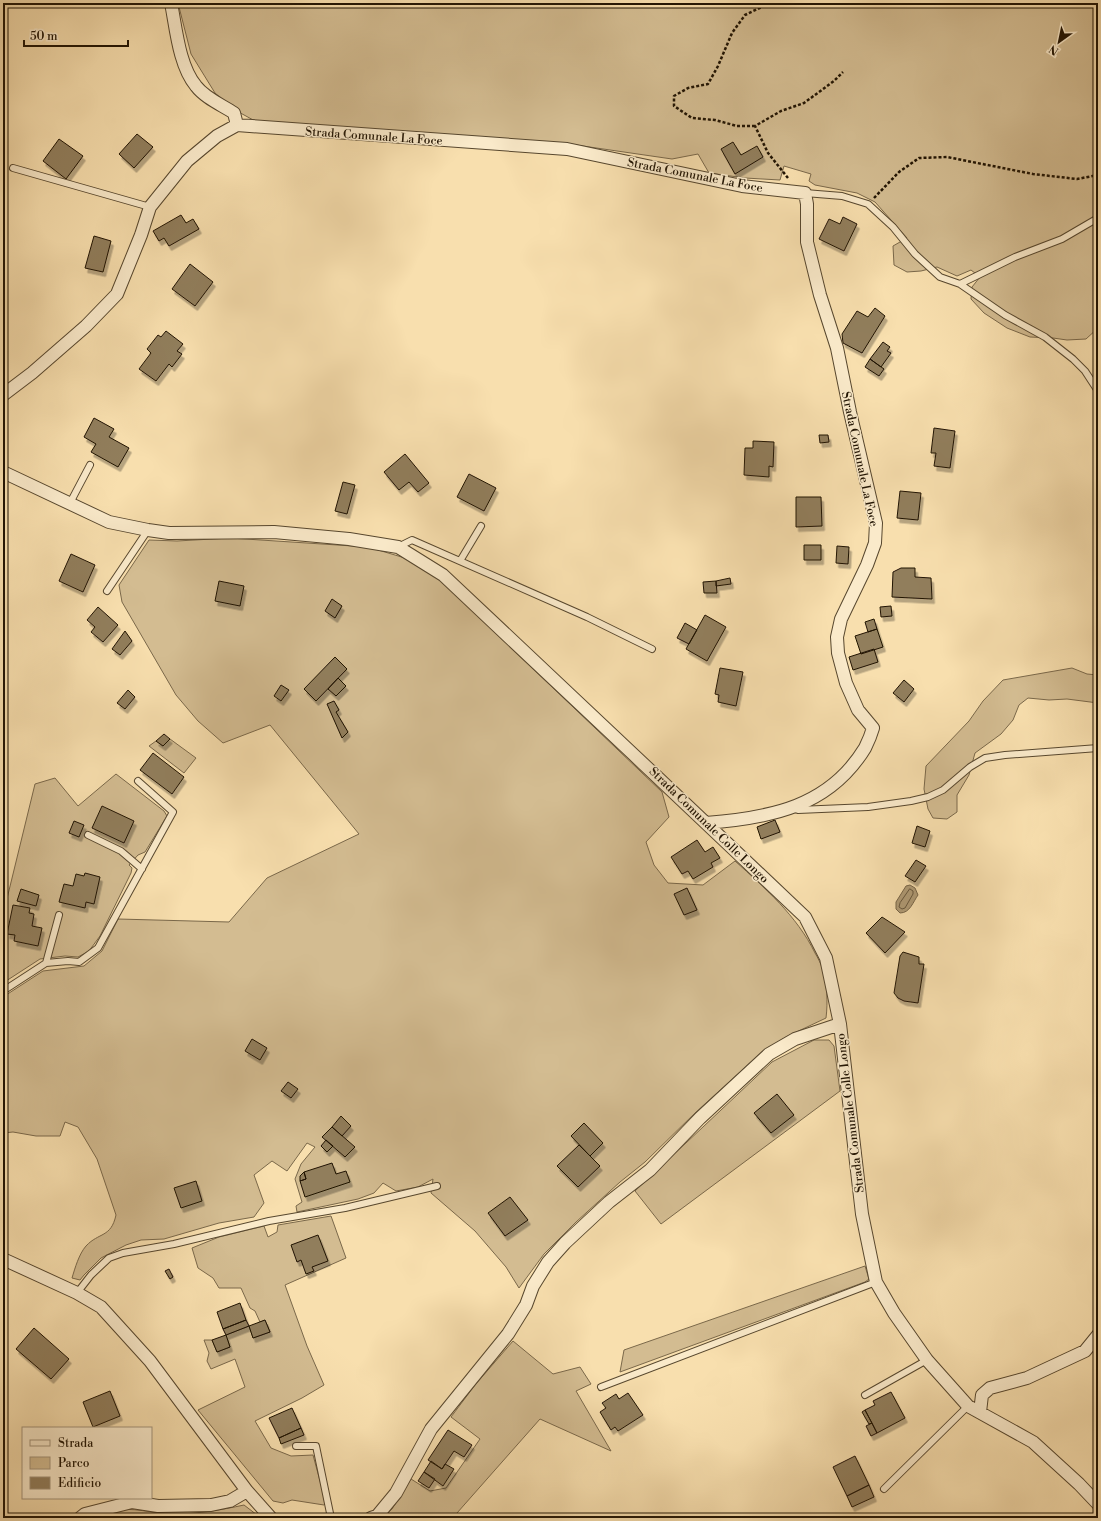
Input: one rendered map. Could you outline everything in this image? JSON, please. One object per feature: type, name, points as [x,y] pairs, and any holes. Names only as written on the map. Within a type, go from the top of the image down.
[{"type":"street","points":[[3,395],[32,373],[86,326],[117,294],[141,235],[150,207],[187,161],[217,136],[237,125],[234,113],[201,91],[186,70],[181,52],[172,3]]},
{"type":"street","name":"Strada Comunale La Foce","points":[[237,125],[567,149],[742,186],[804,193],[807,204],[807,242],[820,295],[838,348],[850,412],[876,523],[874,543],[866,565],[841,619],[837,637],[838,653],[846,683],[858,710],[873,728],[865,748],[844,775],[822,794],[775,814],[706,823]]},
{"type":"street","name":"Strada Comunale Colle Longo","points":[[3,472],[109,522],[169,533],[274,532],[349,539],[398,546],[443,575],[805,917],[826,958],[840,1024],[862,1214],[876,1282],[894,1313],[927,1360],[968,1406],[1033,1442],[1079,1484],[1098,1504]]},
{"type":"street","points":[[371,1518],[377,1516],[396,1493],[431,1428],[508,1334],[526,1305],[534,1286],[548,1262],[566,1243],[621,1192],[650,1170],[700,1118],[769,1054],[795,1039],[840,1024]]},
{"type":"street","points":[[3,1259],[77,1292],[101,1307],[150,1361],[247,1492],[271,1518]]},
{"type":"street","points":[[980,1412],[982,1395],[990,1388],[1027,1378],[1085,1351],[1098,1335]]},
{"type":"street","points":[[80,1518],[85,1514],[132,1502],[158,1506],[211,1505],[230,1501],[247,1492]]},
{"type":"lane","points":[[13,168],[150,207]]},
{"type":"lane","points":[[804,193],[842,196],[868,204],[893,227],[915,254],[940,277],[960,284],[1005,315],[1045,337],[1085,371],[1098,392]]},
{"type":"lane","points":[[960,284],[1015,257],[1062,239],[1098,218]]},
{"type":"lane","points":[[70,503],[90,465]]},
{"type":"lane","points":[[460,561],[481,526]]},
{"type":"lane","points":[[107,591],[148,530]]},
{"type":"lane","points":[[398,546],[412,540],[588,617],[652,649]]},
{"type":"lane","points":[[792,808],[798,810],[868,807],[912,801],[928,797],[943,790],[970,767],[985,758],[1005,755],[1098,748]]},
{"type":"lane","points":[[3,991],[46,964],[68,960],[79,962],[98,948],[173,812],[138,781]]},
{"type":"lane","points":[[88,835],[121,850],[142,868]]},
{"type":"lane","points":[[46,964],[59,915]]},
{"type":"lane","points":[[77,1292],[91,1275],[109,1258],[123,1253],[142,1248],[174,1244],[269,1221],[345,1208],[437,1186]]},
{"type":"lane","points":[[601,1387],[876,1282]]},
{"type":"lane","points":[[865,1395],[927,1360]]},
{"type":"lane","points":[[884,1489],[968,1406]]},
{"type":"lane","points":[[296,1446],[316,1446],[331,1518]]},
{"type":"path","points":[[770,3],[745,15],[732,33],[718,66],[708,84],[688,88],[674,96],[674,106],[692,118],[715,120],[737,126],[756,126],[781,111],[804,103],[834,81],[843,72]]},
{"type":"path","points":[[756,126],[768,154],[778,166]]},
{"type":"path","points":[[868,204],[899,172],[919,158],[947,157],[1033,174],[1077,179],[1098,175]]},
{"type":"green space","points":[[178,3],[1098,3],[1098,328],[1086,339],[1067,340],[1030,337],[1007,328],[984,313],[971,299],[972,287],[980,277],[971,270],[957,276],[937,267],[921,271],[907,272],[894,265],[893,246],[907,238],[875,202],[857,193],[815,185],[809,181],[811,174],[784,166],[780,180],[745,178],[709,173],[698,154],[672,159],[569,144],[255,121],[235,110],[215,93],[191,54]]},
{"type":"green space","points":[[230,538],[368,547],[405,558],[438,578],[662,792],[669,817],[646,842],[654,865],[668,883],[703,885],[735,861],[769,892],[790,915],[808,940],[822,968],[827,994],[826,1018],[786,1037],[762,1052],[695,1113],[645,1162],[620,1182],[576,1222],[544,1254],[519,1288],[506,1267],[475,1231],[431,1193],[433,1179],[418,1187],[396,1191],[383,1183],[374,1193],[358,1199],[297,1212],[296,1206],[302,1202],[295,1179],[301,1164],[315,1147],[307,1143],[287,1171],[272,1161],[254,1175],[264,1203],[254,1217],[219,1223],[164,1239],[141,1240],[126,1245],[101,1258],[80,1280],[72,1278],[81,1253],[95,1238],[104,1234],[111,1228],[116,1215],[97,1159],[78,1127],[65,1122],[60,1136],[36,1136],[13,1132],[3,1133],[3,997],[43,971],[84,966],[102,951],[118,919],[229,922],[267,878],[359,834],[270,725],[223,743],[198,721],[176,695],[122,602],[119,585],[149,540],[177,541]]},
{"type":"green space","points":[[1072,668],[1087,674],[1098,675],[1098,703],[1067,699],[1049,700],[1028,698],[1019,705],[1013,720],[1001,734],[975,753],[969,775],[957,795],[957,812],[947,819],[933,818],[928,809],[924,789],[926,766],[969,721],[983,701],[1003,680]]},
{"type":"green space","points":[[170,739],[196,758],[184,773],[149,746],[156,741],[163,746]]},
{"type":"green space","points":[[116,774],[164,811],[167,816],[145,852],[138,855],[129,865],[132,868],[131,873],[100,936],[89,951],[78,957],[65,956],[40,959],[3,983],[3,915],[35,784],[55,778],[78,806]]},
{"type":"green space","points":[[814,1040],[829,1040],[834,1046],[840,1091],[661,1224],[635,1191],[772,1062]]},
{"type":"green space","points":[[331,1216],[346,1258],[285,1285],[307,1346],[324,1385],[302,1398],[255,1421],[271,1448],[291,1456],[313,1455],[326,1503],[324,1505],[292,1500],[283,1503],[273,1501],[198,1410],[245,1387],[235,1359],[211,1369],[207,1361],[209,1353],[204,1340],[212,1340],[217,1352],[230,1347],[226,1335],[249,1326],[253,1338],[270,1332],[265,1320],[260,1322],[255,1311],[250,1308],[241,1288],[219,1288],[213,1278],[198,1268],[192,1248],[219,1237],[264,1226],[268,1237],[277,1232],[278,1225]]},
{"type":"green space","points":[[865,1266],[869,1279],[865,1282],[620,1372],[624,1350]]},
{"type":"green space","points":[[513,1341],[553,1374],[580,1367],[591,1384],[576,1391],[611,1451],[540,1419],[457,1513],[460,1518],[381,1518],[392,1509],[411,1479],[430,1491],[446,1488],[480,1439],[451,1417],[475,1385]]},
{"type":"green space","points":[[244,1505],[261,1518],[98,1518],[110,1512],[127,1509],[165,1514],[182,1514],[227,1509]]},
{"type":"water","points":[[910,885],[915,888],[918,895],[909,909],[903,913],[900,913],[896,909],[896,902],[906,886]]},
{"type":"building","points":[[137,134],[153,147],[134,168],[119,154]]},
{"type":"building","points":[[59,139],[83,156],[66,179],[43,161]]},
{"type":"building","points":[[733,142],[741,155],[757,146],[763,157],[735,174],[721,149]]},
{"type":"building","points":[[181,215],[186,223],[193,219],[199,229],[169,246],[164,238],[159,241],[153,231]]},
{"type":"building","points":[[843,217],[857,224],[844,251],[819,239],[829,219],[840,224]]},
{"type":"building","points":[[94,236],[111,241],[103,272],[85,268]]},
{"type":"building","points":[[190,264],[213,282],[195,306],[172,289]]},
{"type":"building","points":[[875,308],[885,316],[862,353],[843,343],[842,334],[857,311],[868,317]]},
{"type":"building","points":[[166,331],[183,344],[177,351],[182,354],[172,367],[169,364],[156,381],[139,369],[151,353],[147,349],[158,335],[161,337]]},
{"type":"building","points":[[883,342],[890,347],[887,351],[891,353],[881,367],[870,359]]},
{"type":"building","points":[[870,359],[884,369],[879,376],[865,367]]},
{"type":"building","points":[[94,418],[114,429],[109,437],[129,448],[118,467],[91,452],[96,444],[84,437]]},
{"type":"building","points":[[934,428],[955,431],[950,468],[934,466],[936,453],[931,453]]},
{"type":"building","points":[[819,435],[828,435],[829,442],[820,443]]},
{"type":"building","points":[[753,441],[774,442],[773,467],[769,466],[769,477],[744,475],[745,448],[753,448]]},
{"type":"building","points":[[405,454],[429,483],[418,492],[409,482],[399,490],[384,472]]},
{"type":"building","points":[[469,474],[496,488],[484,511],[457,497]]},
{"type":"building","points":[[343,482],[355,485],[347,514],[335,511]]},
{"type":"building","points":[[900,491],[921,493],[918,520],[897,518]]},
{"type":"building","points":[[796,497],[821,497],[822,526],[796,527]]},
{"type":"building","points":[[804,545],[821,545],[821,560],[804,560]]},
{"type":"building","points":[[837,546],[849,547],[848,564],[836,563]]},
{"type":"building","points":[[71,554],[95,565],[83,592],[59,581]]},
{"type":"building","points":[[901,568],[915,568],[915,577],[931,578],[932,599],[892,597],[893,572]]},
{"type":"building","points":[[730,578],[731,584],[716,586],[716,581]]},
{"type":"building","points":[[219,581],[244,586],[240,606],[215,601]]},
{"type":"building","points":[[716,581],[717,593],[704,593],[703,582]]},
{"type":"building","points":[[332,599],[342,606],[335,618],[325,611]]},
{"type":"building","points":[[891,606],[892,616],[881,617],[880,607]]},
{"type":"building","points":[[98,607],[118,625],[103,642],[91,632],[95,627],[87,620]]},
{"type":"building","points":[[705,615],[726,627],[707,661],[686,649]]},
{"type":"building","points":[[874,619],[877,629],[868,632],[865,622]]},
{"type":"building","points":[[685,623],[697,630],[689,644],[677,638]]},
{"type":"building","points":[[877,629],[883,647],[861,654],[855,636]]},
{"type":"building","points":[[125,631],[132,641],[120,655],[112,649]]},
{"type":"building","points":[[874,649],[878,662],[853,670],[849,657]]},
{"type":"building","points":[[335,657],[347,669],[316,701],[304,689]]},
{"type":"building","points":[[720,668],[743,672],[736,706],[718,702],[719,695],[715,694]]},
{"type":"building","points":[[338,678],[346,686],[336,696],[328,689]]},
{"type":"building","points":[[904,680],[914,689],[904,702],[893,693]]},
{"type":"building","points":[[281,685],[289,690],[281,701],[274,696]]},
{"type":"building","points":[[128,690],[135,697],[125,709],[117,703]]},
{"type":"building","points":[[334,701],[339,710],[336,712],[348,732],[342,738],[327,704]]},
{"type":"building","points":[[164,734],[170,739],[163,746],[156,741]]},
{"type":"building","points":[[153,753],[184,777],[172,794],[140,770]]},
{"type":"building","points":[[102,806],[134,821],[124,843],[92,828]]},
{"type":"building","points":[[775,820],[780,832],[761,839],[757,827]]},
{"type":"building","points":[[74,821],[84,825],[79,837],[69,833]]},
{"type":"building","points":[[917,826],[930,831],[925,847],[912,843]]},
{"type":"building","points":[[697,840],[705,852],[713,847],[720,858],[711,863],[713,867],[693,879],[688,871],[682,874],[671,857]]},
{"type":"building","points":[[916,860],[926,866],[915,882],[905,876]]},
{"type":"building","points":[[85,873],[100,877],[94,904],[86,902],[85,908],[59,902],[64,884],[73,886],[76,874],[84,876]]},
{"type":"building","points":[[687,888],[697,910],[684,915],[674,894]]},
{"type":"building","points":[[21,889],[39,895],[36,906],[17,901]]},
{"type":"building","points":[[13,905],[30,908],[29,913],[34,914],[32,926],[42,928],[38,946],[14,941],[15,935],[7,934]]},
{"type":"building","points":[[882,917],[905,932],[885,953],[866,933]]},
{"type":"building","points":[[903,952],[919,957],[919,964],[924,964],[918,1003],[904,1001],[898,998],[894,993],[900,956]]},
{"type":"building","points":[[252,1039],[267,1048],[260,1060],[245,1051]]},
{"type":"building","points":[[288,1082],[298,1089],[291,1098],[281,1091]]},
{"type":"building","points":[[777,1094],[794,1115],[771,1133],[754,1113]]},
{"type":"building","points":[[341,1116],[351,1126],[342,1136],[332,1127]]},
{"type":"building","points":[[584,1123],[603,1143],[590,1156],[571,1136]]},
{"type":"building","points":[[332,1127],[355,1147],[345,1157],[322,1137]]},
{"type":"building","points":[[326,1140],[333,1146],[327,1152],[321,1146]]},
{"type":"building","points":[[579,1145],[600,1166],[578,1187],[557,1166]]},
{"type":"building","points":[[332,1163],[336,1174],[346,1171],[350,1182],[305,1197],[300,1181],[306,1179],[304,1172]]},
{"type":"building","points":[[304,1172],[306,1179],[300,1181],[300,1176]]},
{"type":"building","points":[[196,1181],[202,1201],[181,1208],[174,1188]]},
{"type":"building","points":[[510,1197],[528,1220],[505,1236],[488,1213]]},
{"type":"building","points":[[318,1235],[328,1261],[312,1267],[314,1271],[306,1274],[301,1260],[297,1262],[291,1245]]},
{"type":"building","points":[[169,1269],[173,1277],[170,1279],[165,1271]]},
{"type":"building","points":[[240,1303],[246,1320],[223,1329],[217,1312]]},
{"type":"building","points":[[246,1320],[249,1326],[226,1335],[223,1329]]},
{"type":"building","points":[[265,1320],[270,1332],[253,1338],[249,1326]]},
{"type":"building","points":[[34,1328],[69,1359],[51,1379],[16,1349]]},
{"type":"building","points":[[226,1335],[230,1347],[217,1352],[212,1340]]},
{"type":"building","points":[[110,1391],[120,1416],[93,1427],[83,1402]]},
{"type":"building","points":[[891,1392],[905,1418],[877,1433],[865,1410],[875,1405],[873,1401]]},
{"type":"building","points":[[628,1393],[643,1415],[618,1431],[615,1427],[611,1430],[600,1412],[606,1408],[602,1403],[616,1394],[619,1399]]},
{"type":"building","points":[[292,1408],[301,1428],[279,1438],[269,1418]]},
{"type":"building","points":[[865,1410],[872,1423],[869,1424],[862,1412]]},
{"type":"building","points":[[872,1423],[877,1433],[871,1436],[866,1426]]},
{"type":"building","points":[[301,1428],[304,1435],[281,1444],[279,1438]]},
{"type":"building","points":[[448,1430],[472,1445],[464,1457],[454,1451],[442,1469],[428,1460]]},
{"type":"building","points":[[855,1456],[869,1485],[847,1496],[833,1467]]},
{"type":"building","points":[[431,1461],[442,1469],[445,1464],[454,1469],[443,1486],[424,1472]]},
{"type":"building","points":[[424,1472],[435,1479],[429,1488],[418,1481]]},
{"type":"building","points":[[869,1485],[874,1497],[852,1507],[847,1496]]}]
